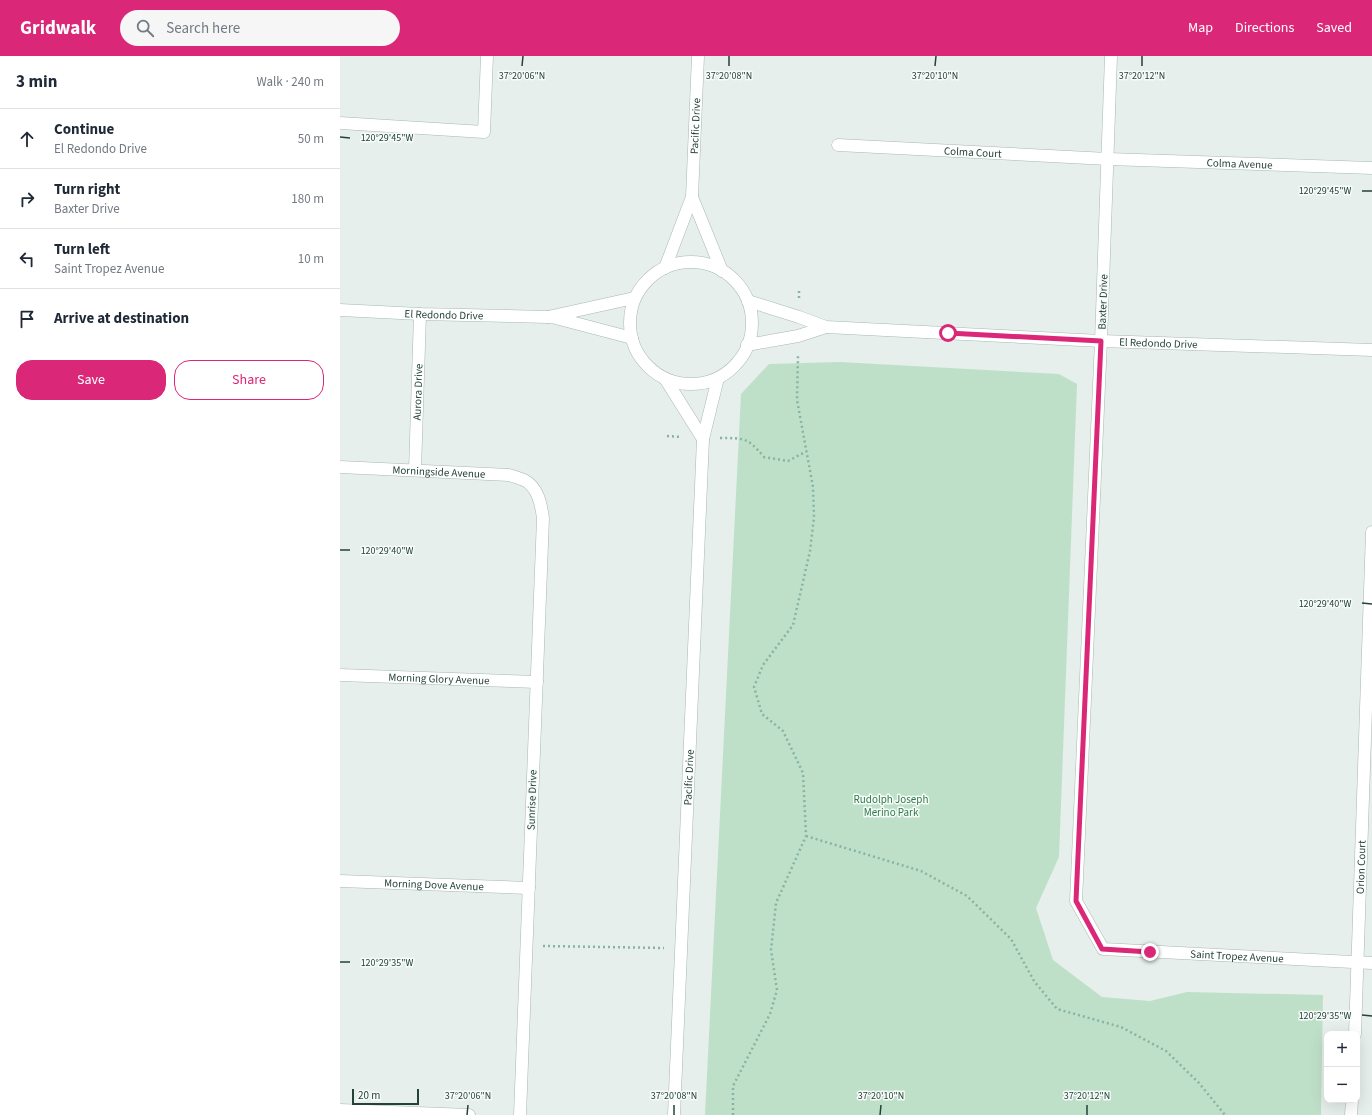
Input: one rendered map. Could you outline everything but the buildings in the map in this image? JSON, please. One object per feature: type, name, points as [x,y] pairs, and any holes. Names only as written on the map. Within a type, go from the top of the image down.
[{"type":"street","points":[[340,123],[484,132],[487,56]]},
{"type":"street","name":"Pacific Drive","points":[[665,268],[692,197],[698,56]]},
{"type":"street","name":"Baxter Drive","points":[[1102,949],[1076,901],[1101,341],[1111,56]]},
{"type":"street","name":"Colma Court","points":[[838,145],[1108,159]]},
{"type":"street","name":"Colma Avenue","points":[[1108,159],[1372,168]]},
{"type":"street","name":"Pacific Drive","points":[[692,197],[722,271]]},
{"type":"street","points":[[666,380],[687,384],[708,382],[718,378],[735,365],[747,346],[751,334],[751,313],[748,301],[736,283],[722,271],[702,263],[681,263],[665,268],[647,280],[634,298],[631,310],[632,338],[638,352],[650,367],[666,380],[703,439]]},
{"type":"street","name":"El Redondo Drive","points":[[548,317],[634,298]]},
{"type":"street","name":"El Redondo Drive","points":[[748,301],[826,327],[1101,341],[1372,350]]},
{"type":"street","name":"El Redondo Drive","points":[[340,310],[420,314],[548,317],[632,338]]},
{"type":"street","name":"Aurora Drive","points":[[416,470],[420,314]]},
{"type":"street","name":"El Redondo Drive","points":[[747,346],[798,336],[826,327]]},
{"type":"street","name":"Pacific Drive","points":[[674,1115],[703,439],[718,378]]},
{"type":"street","name":"Morningside Avenue","points":[[340,467],[508,475],[525,480],[534,488]]},
{"type":"street","name":"Sunrise Drive","points":[[520,1115],[543,518],[541,502],[534,488]]},
{"type":"street","name":"Orion Court","points":[[1355,1031],[1372,532]]},
{"type":"street","name":"Morning Glory Avenue","points":[[340,675],[537,682]]},
{"type":"street","name":"Morning Dove Avenue","points":[[340,881],[529,888]]},
{"type":"street","name":"Saint Tropez Avenue","points":[[1102,949],[1372,963]]},
{"type":"street","points":[[1352,1103],[1352,1115]]},
{"type":"street","points":[[340,1110],[469,1115]]},
{"type":"path","points":[[799,291],[799,317]]},
{"type":"path","points":[[733,1115],[733,1086],[770,1014],[777,990],[771,950],[776,903],[806,836],[803,773],[783,731],[762,714],[754,688],[763,665],[793,624],[810,551],[814,517],[813,487],[797,400],[798,336]]},
{"type":"path","points":[[667,436],[703,439],[741,438],[754,444],[764,457],[788,461],[807,451]]},
{"type":"path","points":[[806,836],[921,871],[967,896],[1011,939],[1034,981],[1057,1009],[1121,1027],[1166,1051],[1199,1083],[1225,1115]]},
{"type":"path","points":[[527,946],[681,949]]},
{"type":"green space","name":"Rudolph Joseph Merino Park","points":[[840,362],[1059,374],[1077,384],[1059,857],[1036,908],[1053,960],[1102,997],[1150,1001],[1187,992],[1323,995],[1321,1115],[705,1115],[741,394],[769,364]]},
{"type":"route","points":[[948,333],[1101,341],[1076,901],[1102,949],[1150,952]]}]
